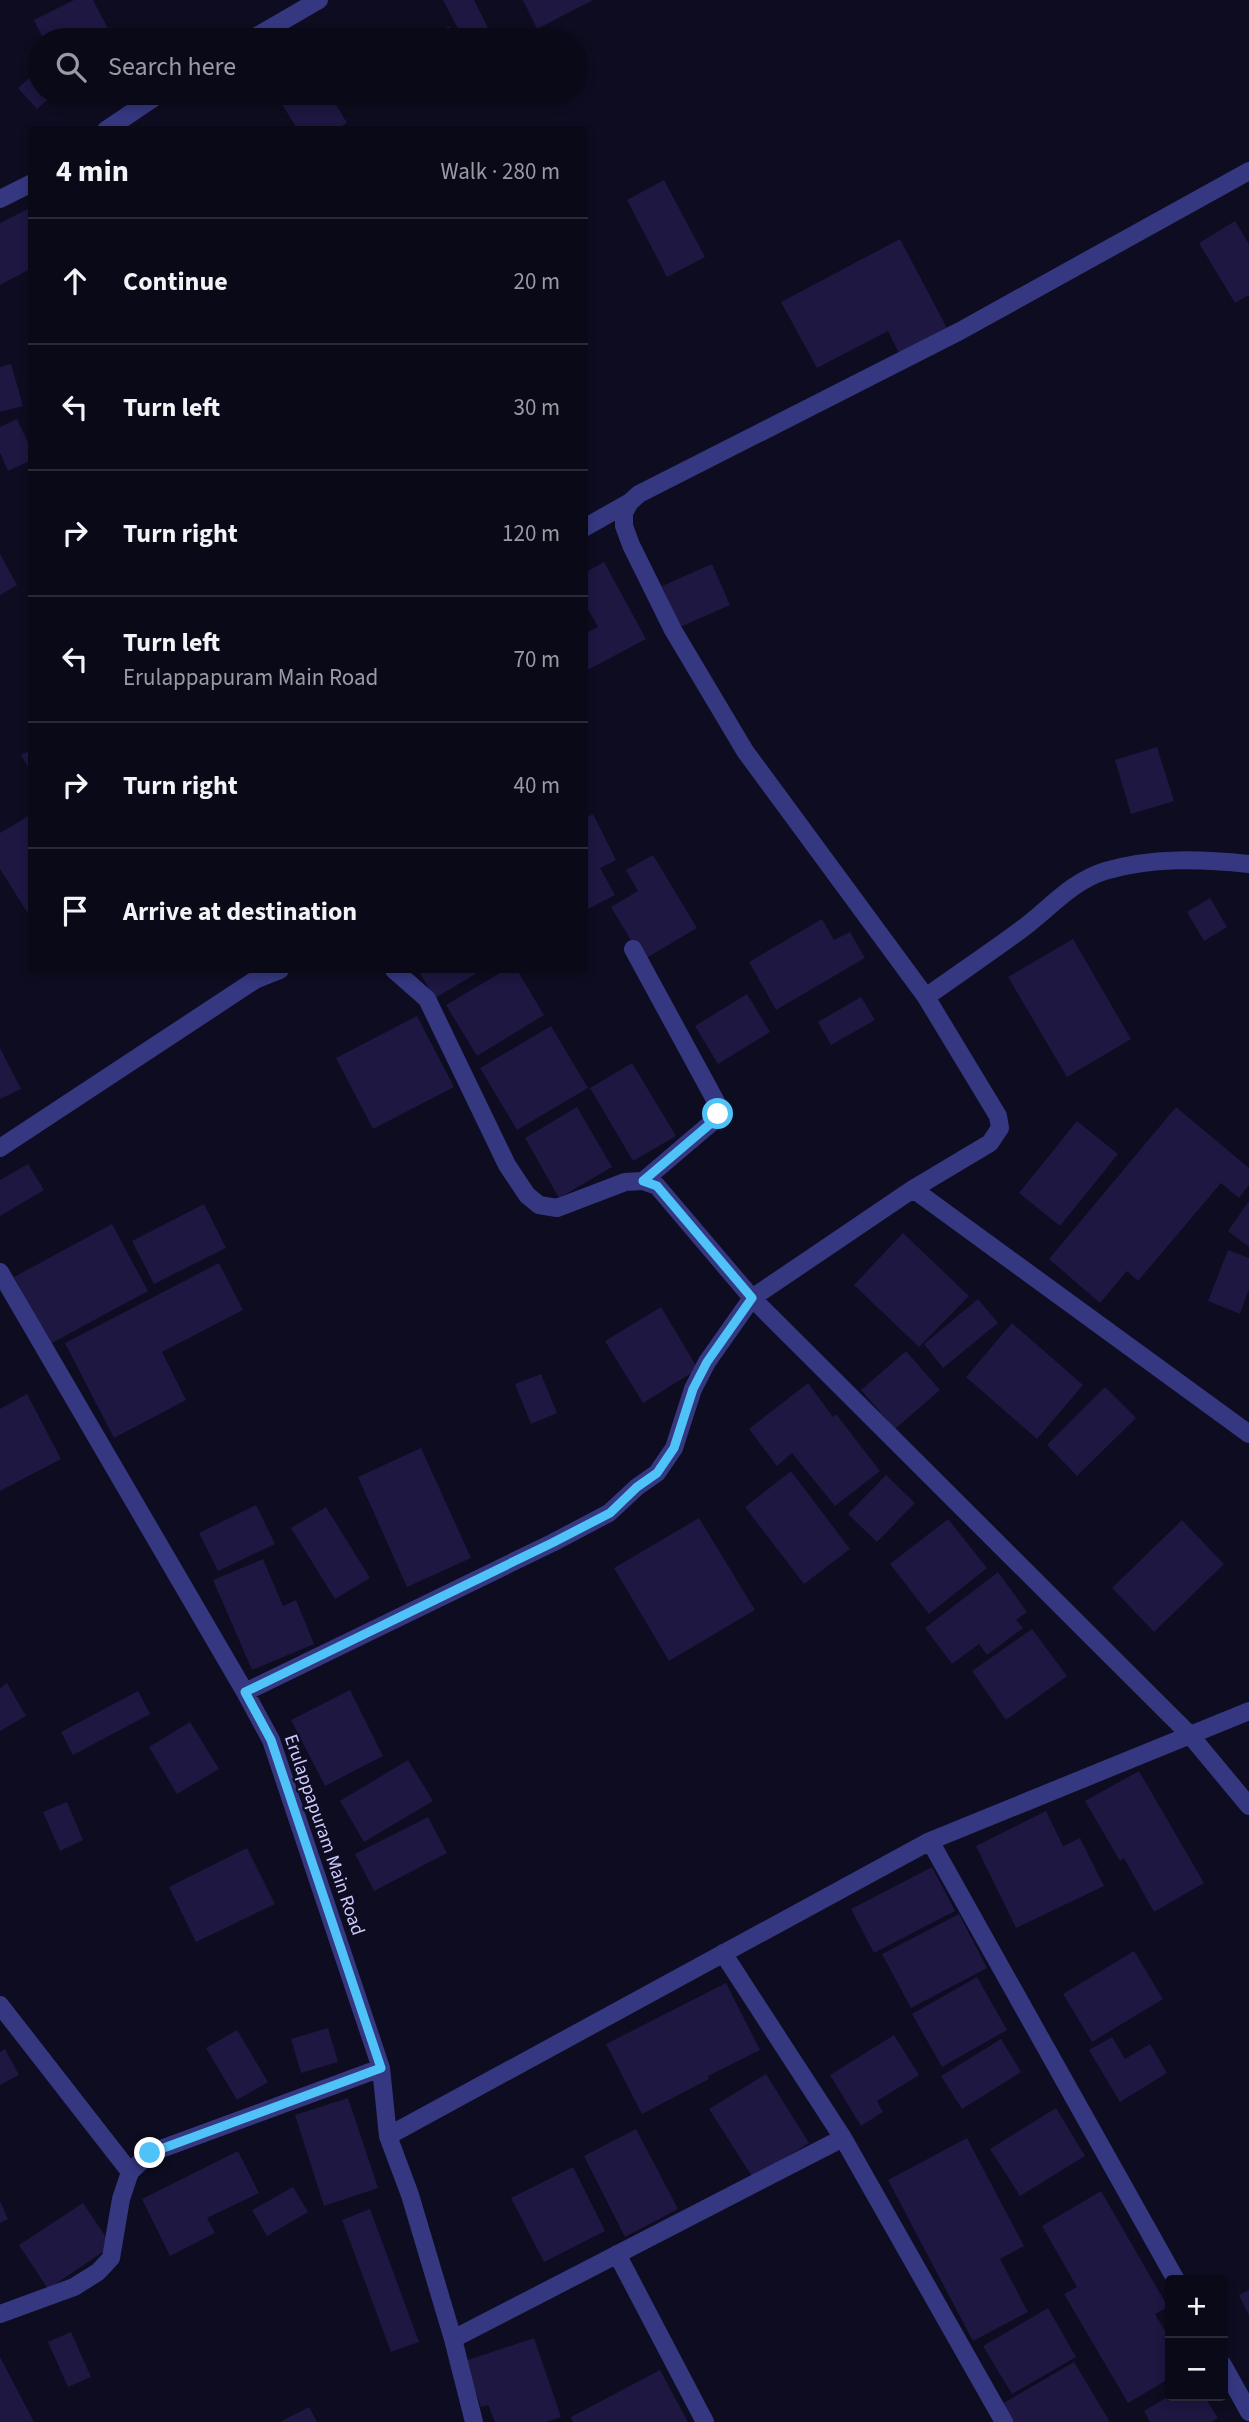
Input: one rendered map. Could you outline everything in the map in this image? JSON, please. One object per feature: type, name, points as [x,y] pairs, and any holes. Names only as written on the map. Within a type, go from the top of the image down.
[{"type":"street","points":[[271,28],[319,0]]},
{"type":"street","points":[[112,126],[143,105]]},
{"type":"street","points":[[588,526],[639,494],[960,331],[1249,171]]},
{"type":"street","points":[[0,199],[28,185]]},
{"type":"street","points":[[245,1692],[610,1513],[637,1487],[657,1473],[674,1448],[693,1389],[707,1362],[752,1298],[913,1189],[990,1143],[1000,1128],[998,1115],[926,997],[738,740],[673,630],[631,545],[624,526],[624,513],[630,502]]},
{"type":"street","points":[[926,997],[1024,928],[1068,891],[1105,871],[1165,860],[1213,860],[1249,864]]},
{"type":"street","points":[[633,949],[720,1109],[710,1124],[643,1181]]},
{"type":"street","points":[[397,973],[427,999],[507,1165],[527,1195],[539,1205],[557,1208],[625,1182],[643,1181],[657,1186],[752,1298],[1190,1735],[1249,1806]]},
{"type":"street","points":[[0,1148],[253,975]]},
{"type":"street","points":[[913,1189],[1249,1434]]},
{"type":"street","name":"Erulappapuram Main Road","points":[[0,1272],[271,1740],[381,2068],[387,2136],[410,2195],[453,2339],[474,2422]]},
{"type":"street","points":[[387,2136],[930,1840],[1249,1712]]},
{"type":"street","points":[[930,1840],[1172,2275]]},
{"type":"street","points":[[723,1953],[843,2138],[1004,2422]]},
{"type":"street","points":[[0,2005],[130,2172]]},
{"type":"street","points":[[0,2314],[74,2287],[99,2272],[111,2258],[121,2199],[130,2172],[150,2153],[381,2068]]},
{"type":"street","points":[[453,2339],[843,2138]]},
{"type":"street","points":[[617,2254],[705,2422]]},
{"type":"street","points":[[1228,2374],[1249,2412]]},
{"type":"building","points":[[74,0],[93,0],[108,28],[38,28],[34,20]]},
{"type":"building","points":[[443,0],[474,0],[488,28],[458,28]]},
{"type":"building","points":[[523,0],[593,0],[539,28]]},
{"type":"building","points":[[28,79],[28,99],[18,88]]},
{"type":"building","points":[[282,105],[336,105],[347,123],[342,126],[296,126]]},
{"type":"building","points":[[664,180],[705,257],[667,277],[627,200]]},
{"type":"building","points":[[28,209],[28,270],[0,285],[0,223]]},
{"type":"building","points":[[1235,221],[1249,244],[1249,295],[1235,303],[1199,243]]},
{"type":"building","points":[[900,239],[947,328],[899,353],[888,331],[817,368],[781,302]]},
{"type":"building","points":[[11,364],[23,406],[0,412],[0,367]]},
{"type":"building","points":[[17,419],[28,442],[28,462],[8,471],[0,453],[0,427]]},
{"type":"building","points":[[0,554],[17,585],[0,595]]},
{"type":"building","points":[[604,562],[646,639],[588,670],[588,632],[598,627],[588,609],[588,571]]},
{"type":"building","points":[[712,564],[730,605],[680,627],[662,586]]},
{"type":"building","points":[[1157,747],[1174,801],[1131,814],[1115,760]]},
{"type":"building","points":[[28,751],[28,767],[21,755]]},
{"type":"building","points":[[593,814],[616,860],[600,868],[615,895],[588,909],[588,817]]},
{"type":"building","points":[[28,816],[28,914],[0,869],[0,833]]},
{"type":"building","points":[[653,855],[697,928],[643,960],[611,907],[638,891],[626,870]]},
{"type":"building","points":[[1210,898],[1227,927],[1204,941],[1187,912]]},
{"type":"building","points":[[822,919],[834,940],[850,932],[865,958],[776,1010],[749,962]]},
{"type":"building","points":[[1073,939],[1131,1039],[1067,1077],[1008,977]]},
{"type":"building","points":[[420,973],[477,973],[435,998]]},
{"type":"building","points":[[500,973],[519,973],[544,1015],[477,1056],[446,1005]]},
{"type":"building","points":[[747,994],[770,1032],[718,1064],[695,1026]]},
{"type":"building","points":[[861,997],[875,1020],[831,1045],[818,1022]]},
{"type":"building","points":[[417,1016],[454,1087],[373,1129],[336,1058]]},
{"type":"building","points":[[551,1026],[588,1088],[517,1130],[480,1068]]},
{"type":"building","points":[[0,1048],[21,1089],[0,1099]]},
{"type":"building","points":[[632,1063],[676,1136],[633,1161],[590,1088]]},
{"type":"building","points":[[577,1107],[612,1167],[559,1198],[525,1138]]},
{"type":"building","points":[[1176,1107],[1249,1168],[1249,1185],[1239,1198],[1221,1183],[1138,1281],[1127,1271],[1100,1303],[1049,1259]]},
{"type":"building","points":[[1077,1121],[1118,1154],[1060,1226],[1019,1193]]},
{"type":"building","points":[[28,1164],[44,1190],[0,1216],[0,1180]]},
{"type":"building","points":[[1249,1201],[1249,1247],[1228,1231]]},
{"type":"building","points":[[204,1204],[226,1248],[154,1284],[132,1241]]},
{"type":"building","points":[[112,1224],[148,1291],[50,1344],[14,1277]]},
{"type":"building","points":[[903,1233],[969,1296],[919,1347],[854,1285]]},
{"type":"building","points":[[1228,1250],[1249,1258],[1249,1289],[1240,1314],[1208,1301]]},
{"type":"building","points":[[219,1263],[243,1310],[162,1352],[186,1400],[114,1438],[65,1343]]},
{"type":"building","points":[[978,1299],[998,1323],[943,1368],[924,1344]]},
{"type":"building","points":[[661,1307],[698,1369],[643,1403],[605,1341]]},
{"type":"building","points":[[1012,1323],[1083,1385],[1037,1439],[966,1377]]},
{"type":"building","points":[[906,1351],[940,1390],[895,1429],[861,1390]]},
{"type":"building","points":[[541,1374],[557,1413],[531,1424],[515,1384]]},
{"type":"building","points":[[808,1383],[833,1417],[836,1414],[880,1471],[835,1506],[792,1453],[777,1466],[749,1429]]},
{"type":"building","points":[[1105,1387],[1136,1418],[1077,1476],[1047,1445]]},
{"type":"building","points":[[27,1394],[61,1459],[0,1491],[0,1409]]},
{"type":"building","points":[[421,1448],[471,1558],[407,1587],[358,1477]]},
{"type":"building","points":[[791,1471],[850,1549],[804,1584],[745,1507]]},
{"type":"building","points":[[886,1475],[915,1503],[877,1542],[848,1514]]},
{"type":"building","points":[[256,1505],[275,1544],[218,1571],[199,1533]]},
{"type":"building","points":[[326,1507],[370,1578],[335,1599],[291,1528]]},
{"type":"building","points":[[699,1518],[755,1610],[669,1661],[614,1568]]},
{"type":"building","points":[[948,1519],[987,1568],[929,1614],[890,1564]]},
{"type":"building","points":[[1182,1520],[1224,1564],[1154,1632],[1112,1588]]},
{"type":"building","points":[[263,1559],[283,1606],[296,1600],[314,1644],[252,1670],[213,1580]]},
{"type":"building","points":[[998,1572],[1027,1612],[1016,1620],[1023,1628],[987,1655],[979,1644],[952,1664],[925,1628]]},
{"type":"building","points":[[1032,1629],[1067,1676],[1006,1720],[972,1671]]},
{"type":"building","points":[[7,1683],[26,1716],[0,1731],[0,1688]]},
{"type":"building","points":[[350,1690],[383,1756],[325,1786],[291,1720]]},
{"type":"building","points":[[138,1691],[150,1714],[73,1755],[61,1732]]},
{"type":"building","points":[[190,1722],[219,1769],[177,1794],[149,1747]]},
{"type":"building","points":[[408,1760],[433,1801],[364,1842],[340,1801]]},
{"type":"building","points":[[1139,1771],[1204,1883],[1154,1912],[1124,1858],[1120,1861],[1085,1801]]},
{"type":"building","points":[[67,1802],[83,1840],[60,1851],[43,1812]]},
{"type":"building","points":[[1046,1811],[1063,1846],[1080,1838],[1104,1886],[1016,1928],[976,1846]]},
{"type":"building","points":[[428,1817],[447,1853],[374,1891],[355,1854]]},
{"type":"building","points":[[247,1848],[275,1904],[196,1942],[169,1887]]},
{"type":"building","points":[[932,1867],[955,1911],[874,1953],[851,1909]]},
{"type":"building","points":[[959,1914],[987,1968],[911,2008],[882,1954]]},
{"type":"building","points":[[1134,1951],[1163,1999],[1092,2042],[1063,1994]]},
{"type":"building","points":[[977,1977],[1007,2030],[942,2067],[912,2014]]},
{"type":"building","points":[[726,1983],[760,2050],[642,2114],[606,2044]]},
{"type":"building","points":[[328,2028],[338,2062],[301,2073],[291,2039]]},
{"type":"building","points":[[237,2030],[268,2082],[237,2100],[206,2048]]},
{"type":"building","points":[[894,2035],[919,2075],[877,2101],[883,2112],[861,2126],[830,2075]]},
{"type":"building","points":[[1112,2037],[1125,2059],[1150,2044],[1167,2073],[1120,2102],[1089,2050]]},
{"type":"building","points":[[1001,2039],[1021,2072],[962,2109],[941,2076]]},
{"type":"building","points":[[5,2049],[19,2075],[0,2085],[0,2052]]},
{"type":"building","points":[[766,2074],[809,2143],[753,2178],[709,2109]]},
{"type":"building","points":[[348,2098],[378,2188],[324,2206],[295,2115]]},
{"type":"building","points":[[1056,2108],[1085,2156],[1020,2196],[990,2149]]},
{"type":"building","points":[[636,2129],[678,2209],[625,2237],[584,2156]]},
{"type":"building","points":[[967,2138],[1024,2246],[1000,2259],[1028,2312],[973,2341],[888,2180]]},
{"type":"building","points":[[238,2151],[259,2193],[207,2218],[215,2233],[170,2256],[142,2199]]},
{"type":"building","points":[[573,2167],[605,2231],[544,2262],[511,2198]]},
{"type":"building","points":[[293,2187],[308,2212],[267,2236],[252,2210]]},
{"type":"building","points":[[1101,2191],[1165,2302],[1165,2309],[1155,2314],[1165,2331],[1165,2381],[1128,2403],[1064,2294],[1077,2287],[1042,2226]]},
{"type":"building","points":[[0,2201],[8,2219],[0,2223]]},
{"type":"building","points":[[83,2203],[112,2246],[48,2289],[19,2245]]},
{"type":"building","points":[[370,2209],[419,2342],[391,2352],[342,2220]]},
{"type":"building","points":[[1249,2290],[1249,2315],[1239,2295]]},
{"type":"building","points":[[1048,2308],[1076,2357],[1012,2394],[983,2346]]},
{"type":"building","points":[[71,2332],[91,2377],[68,2387],[48,2342]]},
{"type":"building","points":[[534,2338],[561,2417],[547,2422],[495,2422],[488,2405],[481,2407],[465,2361]]},
{"type":"building","points":[[0,2357],[34,2422],[0,2422]]},
{"type":"building","points":[[1074,2362],[1110,2422],[1013,2422],[1002,2404]]},
{"type":"building","points":[[660,2370],[688,2422],[573,2422],[571,2417]]},
{"type":"building","points":[[1165,2398],[1165,2401],[1207,2401],[1218,2418],[1211,2422],[1150,2422],[1144,2411]]},
{"type":"building","points":[[309,2407],[317,2422],[280,2422]]},
{"type":"route","points":[[150,2153],[381,2068],[271,1740],[245,1692],[610,1513],[637,1487],[657,1473],[674,1448],[693,1389],[707,1362],[752,1298],[657,1186],[643,1181],[710,1124],[718,1114]]}]
